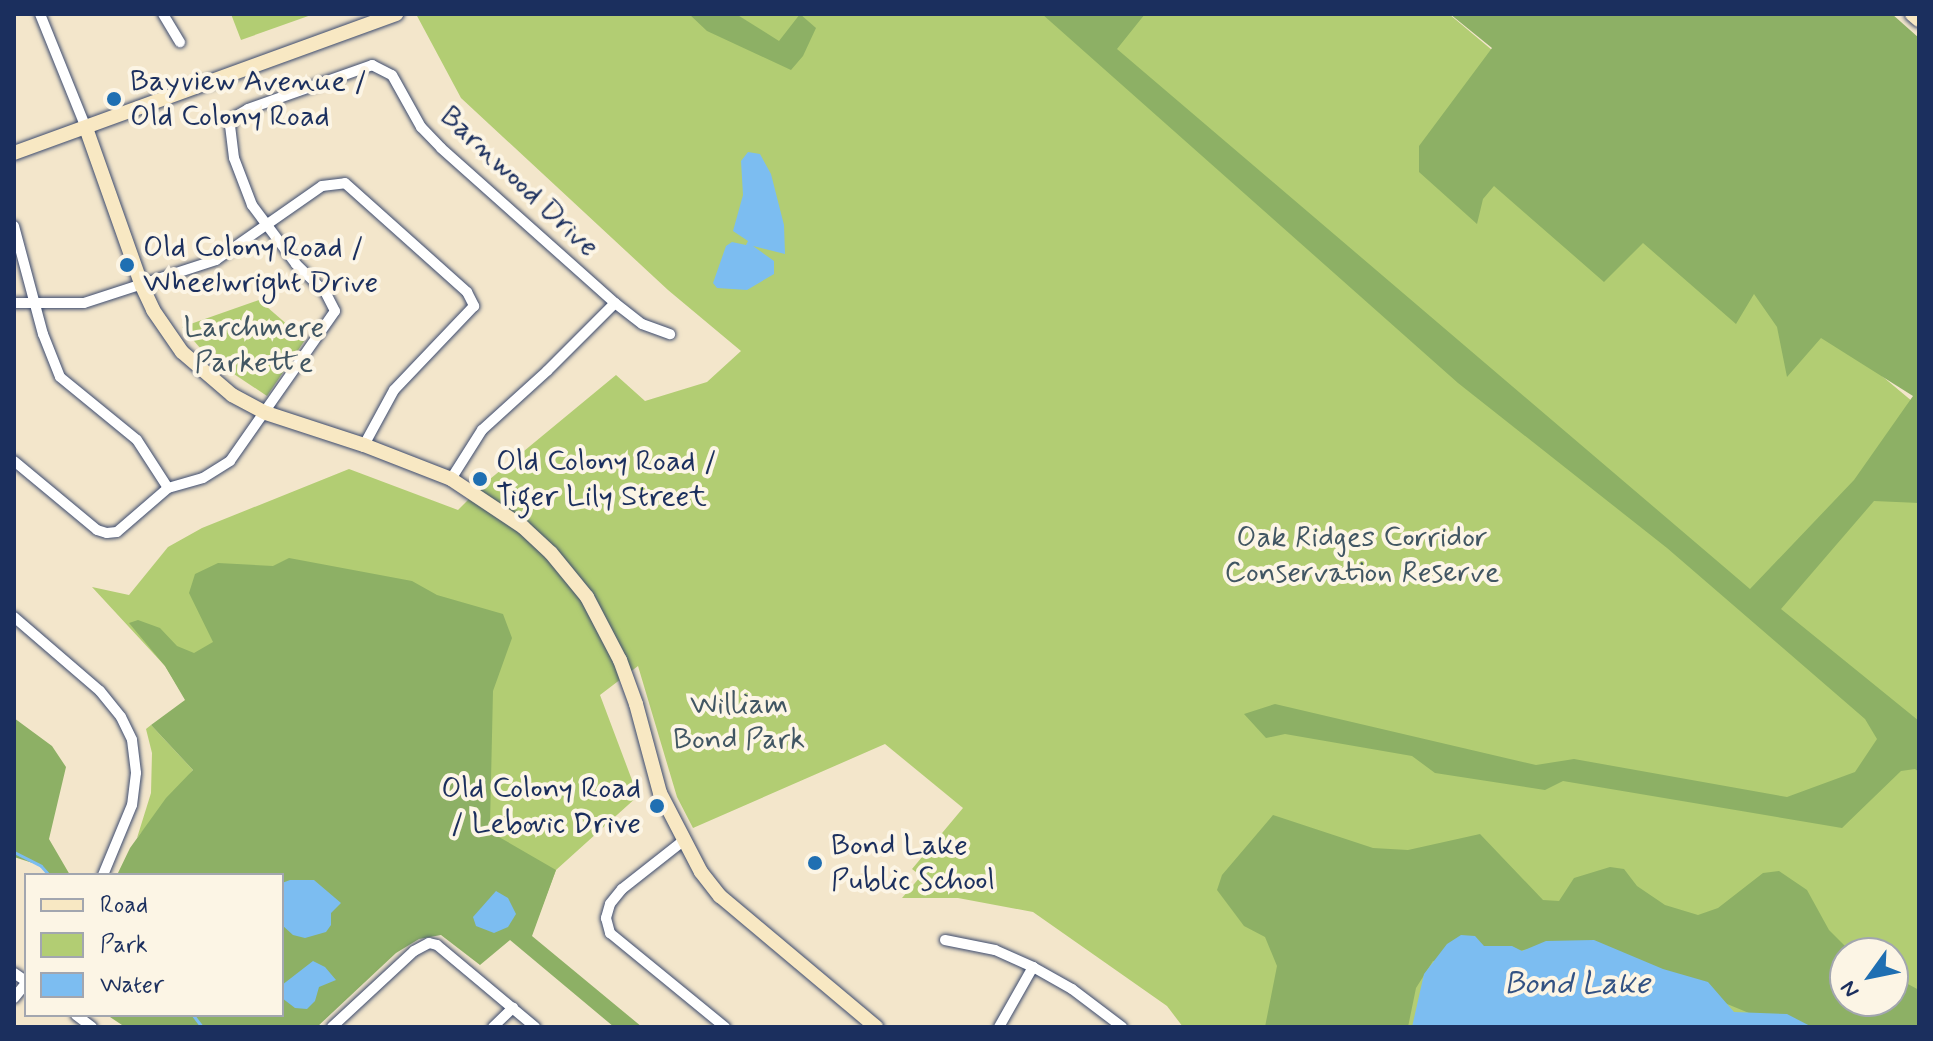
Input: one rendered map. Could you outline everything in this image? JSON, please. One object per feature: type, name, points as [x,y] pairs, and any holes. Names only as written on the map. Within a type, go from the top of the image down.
[{"type":"street","points":[[40,14],[86,128],[142,286],[153,310],[182,352],[232,395],[266,413],[364,445],[451,479],[523,527],[557,559],[587,597],[620,660],[636,704],[660,793],[683,841],[720,896],[876,1027]]},
{"type":"street","points":[[163,14],[180,42]]},
{"type":"street","points":[[14,153],[396,14]]},
{"type":"street","points":[[1912,14],[1919,20]]},
{"type":"street","name":"Barnwood Drive","points":[[268,225],[241,182],[230,126],[236,116],[372,65],[382,67],[392,75],[421,127],[441,148],[615,303],[642,324],[670,334]]},
{"type":"street","points":[[14,303],[84,303],[216,260],[322,186],[345,183],[473,299],[469,314],[419,360],[394,390],[364,445]]},
{"type":"street","points":[[14,461],[97,530],[107,533],[117,532],[168,488],[203,478],[230,461],[335,311],[326,293],[296,264],[268,225]]},
{"type":"street","points":[[14,226],[43,334],[60,377],[137,440],[168,488]]},
{"type":"street","points":[[451,479],[482,430],[615,303]]},
{"type":"street","points":[[14,617],[100,691],[121,717],[132,740],[136,773],[132,805],[104,873]]},
{"type":"street","points":[[683,841],[622,889],[610,904],[606,918],[610,933],[725,1027]]},
{"type":"street","points":[[945,940],[995,950],[1033,967],[1072,989],[1120,1026]]},
{"type":"street","points":[[332,1027],[406,957],[429,943],[535,1027]]},
{"type":"street","points":[[999,1027],[1033,967]]},
{"type":"street","points":[[493,1027],[513,1008]]},
{"type":"green space","points":[[231,14],[314,14],[241,40]]},
{"type":"green space","name":"Oak Ridges Corridor Conservation Reserve","points":[[416,14],[1449,14],[1919,407],[1919,1027],[1183,1027],[1167,1006],[1033,912],[958,898],[902,898],[921,876],[912,869],[963,808],[885,744],[693,828],[677,797],[638,666],[600,695],[638,796],[556,870],[531,936],[186,700],[165,666],[92,587],[129,595],[168,547],[202,528],[349,469],[458,510],[484,484],[616,375],[645,401],[707,382],[741,351],[668,290],[461,98]]},
{"type":"green space","points":[[689,14],[736,14],[779,41],[800,14],[816,28],[803,56],[791,70],[707,31]]},
{"type":"green space","points":[[1042,14],[1145,14],[1117,49],[1750,589],[1854,480],[1913,396],[1821,338],[1787,377],[1777,327],[1754,294],[1736,324],[1643,243],[1604,282],[1494,186],[1483,199],[1477,224],[1419,172],[1419,146],[1492,48],[1450,14],[1892,14],[1919,38],[1919,503],[1874,501],[1781,609],[1919,721],[1919,772],[1915,769],[1901,771],[1842,828],[1563,781],[1545,790],[1435,773],[1412,756],[1285,734],[1266,738],[1244,714],[1275,704],[1536,765],[1574,759],[1787,797],[1855,772],[1877,739],[1865,719],[1667,548],[1458,383]]},
{"type":"green space","name":"Larchmere Parkette","points":[[259,300],[305,340],[267,396],[207,356],[182,327]]},
{"type":"green space","points":[[289,558],[412,581],[437,595],[503,614],[512,638],[493,691],[490,825],[499,837],[556,870],[532,936],[642,1027],[614,1027],[510,940],[480,965],[441,935],[419,939],[396,953],[317,1027],[125,1027],[110,1017],[284,1017],[284,873],[118,873],[130,848],[166,798],[193,770],[151,725],[185,700],[165,666],[129,623],[138,620],[160,628],[177,646],[194,653],[213,642],[189,593],[195,574],[218,563],[273,566]]},
{"type":"green space","points":[[14,718],[52,746],[66,767],[49,839],[69,873],[47,873],[42,866],[14,857]]},
{"type":"green space","points":[[151,725],[193,770],[137,838],[151,793],[152,753],[146,729]]},
{"type":"green space","points":[[1273,815],[1373,848],[1408,850],[1480,834],[1543,900],[1559,901],[1574,878],[1610,867],[1624,869],[1637,886],[1665,905],[1698,915],[1718,908],[1763,873],[1779,871],[1807,890],[1836,937],[1829,937],[1829,1017],[1909,1017],[1909,985],[1919,990],[1919,1027],[1794,1027],[1749,1013],[1615,958],[1594,944],[1562,941],[1499,956],[1433,961],[1416,988],[1408,1027],[1265,1027],[1277,966],[1265,937],[1244,926],[1217,890],[1222,875]]},
{"type":"water","points":[[748,152],[760,154],[771,174],[784,225],[785,254],[753,246],[774,261],[774,274],[747,290],[717,288],[713,283],[726,246],[732,242],[746,245],[748,241],[733,231],[743,195],[741,161]]},
{"type":"water","points":[[314,880],[341,903],[331,913],[331,925],[326,932],[305,938],[293,935],[284,927],[284,882]]},
{"type":"water","points":[[496,891],[508,898],[516,914],[508,927],[494,933],[476,926],[473,917]]},
{"type":"water","name":"Bond Lake","points":[[1461,935],[1475,936],[1484,946],[1512,946],[1522,951],[1546,941],[1594,940],[1663,969],[1708,982],[1734,1012],[1787,1014],[1812,1027],[1412,1027],[1424,974],[1447,944]]},
{"type":"water","points":[[313,961],[325,967],[336,980],[319,987],[315,1001],[307,1009],[295,1008],[284,1000],[284,983]]},
{"type":"waterway","points":[[14,852],[41,866],[47,873]]},
{"type":"waterway","points":[[194,1017],[202,1027]]},
{"type":"place","name":"Bayview Avenue / Old Colony Road","points":[[114,99]]},
{"type":"place","name":"Old Colony Road / Wheelwright Drive","points":[[127,265]]},
{"type":"place","name":"Old Colony Road / Tiger Lily Street","points":[[480,479]]},
{"type":"place","name":"Old Colony Road / Lebovic Drive","points":[[657,806]]},
{"type":"place","name":"Bond Lake Public School","points":[[815,863]]},
{"type":"park label","name":"William Bond Park","points":[[739,722]]}]
